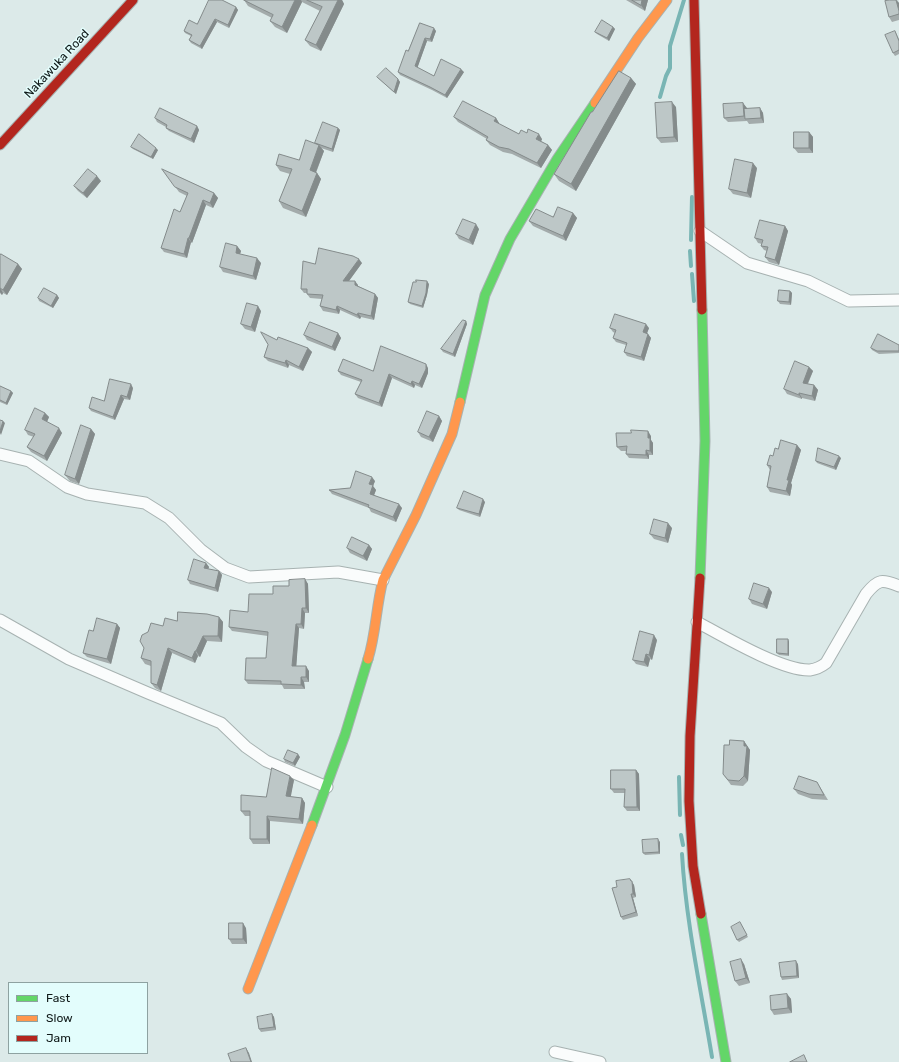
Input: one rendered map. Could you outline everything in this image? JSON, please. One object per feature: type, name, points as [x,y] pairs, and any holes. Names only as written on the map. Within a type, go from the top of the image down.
[{"type":"street","name":"Nakawuka Road","points":[[0,145],[33,107],[133,0]]},
{"type":"street","points":[[248,989],[327,787],[345,735],[372,648],[380,591],[383,580],[416,514],[452,434],[485,295],[510,239],[557,159],[638,38],[667,0]]},
{"type":"street","points":[[694,0],[705,441],[697,622],[690,736],[689,801],[693,866],[726,1062]]},
{"type":"street","points":[[700,231],[747,263],[808,281],[849,301],[899,300]]},
{"type":"street","points":[[0,454],[29,461],[67,487],[87,494],[145,503],[168,518],[201,550],[225,568],[249,577],[338,572],[383,580]]},
{"type":"street","points":[[697,622],[768,658],[796,668],[809,670],[818,668],[826,663],[873,584],[879,581],[887,581],[899,586]]},
{"type":"street","points":[[0,620],[69,659],[221,723],[246,747],[266,761],[327,787]]},
{"type":"street","points":[[555,1052],[600,1062]]},
{"type":"building","points":[[209,0],[222,0],[236,7],[228,25],[215,19],[200,46],[189,40],[192,35],[184,31],[189,20],[197,24]]},
{"type":"building","points":[[244,0],[295,0],[282,27],[270,21],[273,15]]},
{"type":"building","points":[[307,0],[338,0],[316,45],[305,40],[322,7]]},
{"type":"building","points":[[632,0],[642,0],[641,5]]},
{"type":"building","points":[[896,0],[899,14],[889,17],[885,1]]},
{"type":"building","points":[[602,20],[613,27],[607,38],[595,32]]},
{"type":"building","points":[[420,23],[434,28],[430,39],[425,38],[415,66],[434,76],[441,59],[461,69],[445,95],[398,72],[406,50],[408,51]]},
{"type":"building","points":[[895,31],[899,41],[899,50],[893,53],[885,35]]},
{"type":"building","points":[[386,68],[398,79],[394,92],[377,77]]},
{"type":"building","points":[[619,71],[631,78],[571,184],[554,174],[591,112]]},
{"type":"building","points":[[463,101],[496,118],[494,121],[519,134],[521,130],[527,133],[528,129],[539,134],[536,139],[548,145],[537,163],[509,149],[499,147],[486,140],[488,137],[454,117]]},
{"type":"building","points":[[672,102],[674,137],[657,138],[655,103]]},
{"type":"building","points":[[743,103],[744,116],[724,118],[723,104]]},
{"type":"building","points":[[160,108],[197,126],[191,139],[166,128],[167,125],[155,118]]},
{"type":"building","points":[[760,108],[761,118],[745,119],[744,109]]},
{"type":"building","points":[[323,122],[338,128],[332,149],[315,143]]},
{"type":"building","points":[[794,132],[809,132],[809,148],[794,148]]},
{"type":"building","points":[[139,134],[156,148],[151,157],[131,147]]},
{"type":"building","points":[[306,140],[319,145],[310,170],[317,173],[302,211],[279,201],[292,169],[276,165],[279,154],[299,160]]},
{"type":"building","points":[[735,159],[753,163],[747,193],[729,189]]},
{"type":"building","points":[[88,169],[97,176],[83,193],[74,186]]},
{"type":"building","points":[[162,169],[214,193],[210,203],[203,200],[188,238],[184,254],[161,248],[174,209],[180,212],[188,193],[175,187]]},
{"type":"building","points":[[558,207],[573,213],[563,236],[529,221],[536,209],[553,217]]},
{"type":"building","points":[[463,219],[476,224],[469,240],[456,234]]},
{"type":"building","points":[[760,220],[785,226],[775,260],[765,257],[768,247],[761,246],[763,240],[755,238]]},
{"type":"building","points":[[226,243],[237,246],[236,253],[257,258],[253,276],[220,267]]},
{"type":"building","points":[[319,248],[353,256],[359,259],[343,281],[355,281],[355,285],[375,294],[371,316],[358,313],[357,315],[337,306],[336,310],[320,306],[323,295],[307,294],[307,289],[301,289],[303,261],[315,264]]},
{"type":"building","points":[[1,254],[18,264],[3,290],[0,288]]},
{"type":"building","points":[[416,280],[427,281],[426,293],[422,306],[408,302],[413,282],[416,282]]},
{"type":"building","points":[[44,288],[57,295],[51,306],[38,298]]},
{"type":"building","points":[[779,290],[790,291],[789,302],[778,301]]},
{"type":"building","points":[[247,303],[258,306],[251,327],[241,324]]},
{"type":"building","points":[[615,314],[646,324],[643,332],[648,334],[641,357],[624,352],[627,343],[613,338],[616,330],[610,328]]},
{"type":"building","points":[[463,320],[466,321],[453,354],[441,349]]},
{"type":"building","points":[[310,322],[338,333],[332,347],[304,335]]},
{"type":"building","points":[[261,332],[277,340],[278,337],[308,348],[299,367],[286,360],[285,363],[264,357],[268,345]]},
{"type":"building","points":[[878,334],[899,345],[899,351],[877,351],[871,348]]},
{"type":"building","points":[[381,346],[426,364],[426,369],[419,384],[412,381],[411,384],[389,374],[379,403],[355,394],[362,380],[338,371],[343,359],[373,371]]},
{"type":"building","points":[[795,361],[809,367],[803,383],[814,385],[812,396],[799,393],[799,395],[784,389]]},
{"type":"building","points":[[110,379],[131,384],[127,397],[121,395],[113,417],[89,408],[92,397],[104,401]]},
{"type":"building","points":[[0,386],[11,391],[6,403],[0,400]]},
{"type":"building","points":[[35,408],[45,413],[42,419],[59,428],[44,456],[27,447],[35,434],[25,430]]},
{"type":"building","points":[[427,411],[439,416],[429,437],[418,432]]},
{"type":"building","points":[[0,420],[3,421],[0,431]]},
{"type":"building","points":[[81,425],[91,429],[75,479],[65,475]]},
{"type":"building","points":[[631,430],[648,431],[648,438],[650,438],[650,451],[646,450],[646,455],[626,454],[627,446],[617,447],[616,433],[631,433]]},
{"type":"building","points":[[781,440],[797,445],[787,480],[789,480],[786,491],[767,487],[771,466],[767,465],[770,455],[773,456],[775,448],[778,449]]},
{"type":"building","points":[[818,448],[839,456],[834,467],[816,461]]},
{"type":"building","points":[[356,471],[372,477],[369,484],[373,485],[370,494],[399,504],[393,517],[368,507],[369,505],[329,490],[350,488]]},
{"type":"building","points":[[464,491],[483,499],[479,514],[457,508]]},
{"type":"building","points":[[654,519],[668,523],[665,538],[650,534]]},
{"type":"building","points":[[352,537],[369,545],[363,556],[347,548]]},
{"type":"building","points":[[194,559],[206,563],[204,568],[219,571],[215,588],[188,580]]},
{"type":"building","points":[[305,579],[306,608],[302,608],[301,624],[296,624],[292,666],[306,666],[306,677],[301,677],[301,685],[281,684],[281,681],[245,680],[246,658],[266,658],[268,632],[229,627],[230,610],[248,612],[249,594],[273,594],[273,586],[289,586],[289,580]]},
{"type":"building","points":[[754,583],[769,588],[763,604],[749,599]]},
{"type":"building","points":[[178,612],[207,614],[219,617],[218,636],[203,636],[192,658],[168,648],[157,685],[151,683],[151,661],[141,658],[144,648],[140,641],[142,635],[148,632],[151,623],[163,626],[165,618],[177,621]]},
{"type":"building","points":[[97,618],[117,624],[107,659],[83,653],[89,630],[93,631]]},
{"type":"building","points":[[640,631],[654,635],[649,655],[646,654],[644,662],[633,660]]},
{"type":"building","points":[[777,639],[788,639],[788,654],[777,653]]},
{"type":"building","points":[[730,740],[744,741],[744,746],[747,746],[744,776],[739,781],[728,780],[723,774],[724,745],[729,745]]},
{"type":"building","points":[[288,750],[298,754],[293,763],[284,759]]},
{"type":"building","points":[[272,768],[290,776],[286,796],[302,798],[299,819],[267,816],[267,839],[250,839],[250,811],[241,811],[241,795],[266,797]]},
{"type":"building","points":[[611,770],[636,770],[637,807],[624,807],[625,789],[611,789]]},
{"type":"building","points":[[799,776],[817,782],[824,795],[809,794],[794,789]]},
{"type":"building","points":[[658,839],[659,852],[643,853],[642,840]]},
{"type":"building","points":[[630,879],[632,881],[633,894],[631,894],[636,912],[621,917],[612,888],[617,887],[616,881]]},
{"type":"building","points":[[740,922],[747,935],[737,940],[731,927]]},
{"type":"building","points":[[229,923],[243,923],[243,939],[229,939]]},
{"type":"building","points":[[741,959],[746,978],[735,981],[730,962]]},
{"type":"building","points":[[796,961],[797,976],[781,977],[779,963]]},
{"type":"building","points":[[787,994],[788,1008],[771,1010],[770,996]]},
{"type":"building","points":[[272,1014],[274,1027],[259,1029],[257,1017]]},
{"type":"building","points":[[246,1048],[251,1062],[231,1062],[228,1054]]},
{"type":"building","points":[[804,1055],[807,1062],[790,1062]]},
{"type":"waterway","points":[[660,97],[670,68],[670,46],[684,0]]},
{"type":"waterway","points":[[691,240],[692,197]]},
{"type":"waterway","points":[[690,251],[691,266]]},
{"type":"waterway","points":[[692,274],[694,301]]},
{"type":"waterway","points":[[679,777],[680,815]]},
{"type":"waterway","points":[[681,835],[683,845]]},
{"type":"waterway","points":[[682,854],[690,931],[712,1057]]},
{"type":"traffic: fast","points":[[460,402],[485,295],[510,239],[557,159],[595,103]]},
{"type":"traffic: fast","points":[[700,578],[705,441],[702,310]]},
{"type":"traffic: fast","points":[[312,825],[345,735],[368,659]]},
{"type":"traffic: fast","points":[[701,914],[726,1062]]},
{"type":"traffic: slow","points":[[595,103],[638,38],[667,0]]},
{"type":"traffic: slow","points":[[368,659],[373,640],[383,580],[416,515],[452,434],[460,402]]},
{"type":"traffic: slow","points":[[248,989],[312,825]]},
{"type":"traffic: jam","points":[[0,145],[133,0]]},
{"type":"traffic: jam","points":[[694,0],[702,310]]},
{"type":"traffic: jam","points":[[700,578],[690,736],[689,801],[693,866],[701,914]]}]
